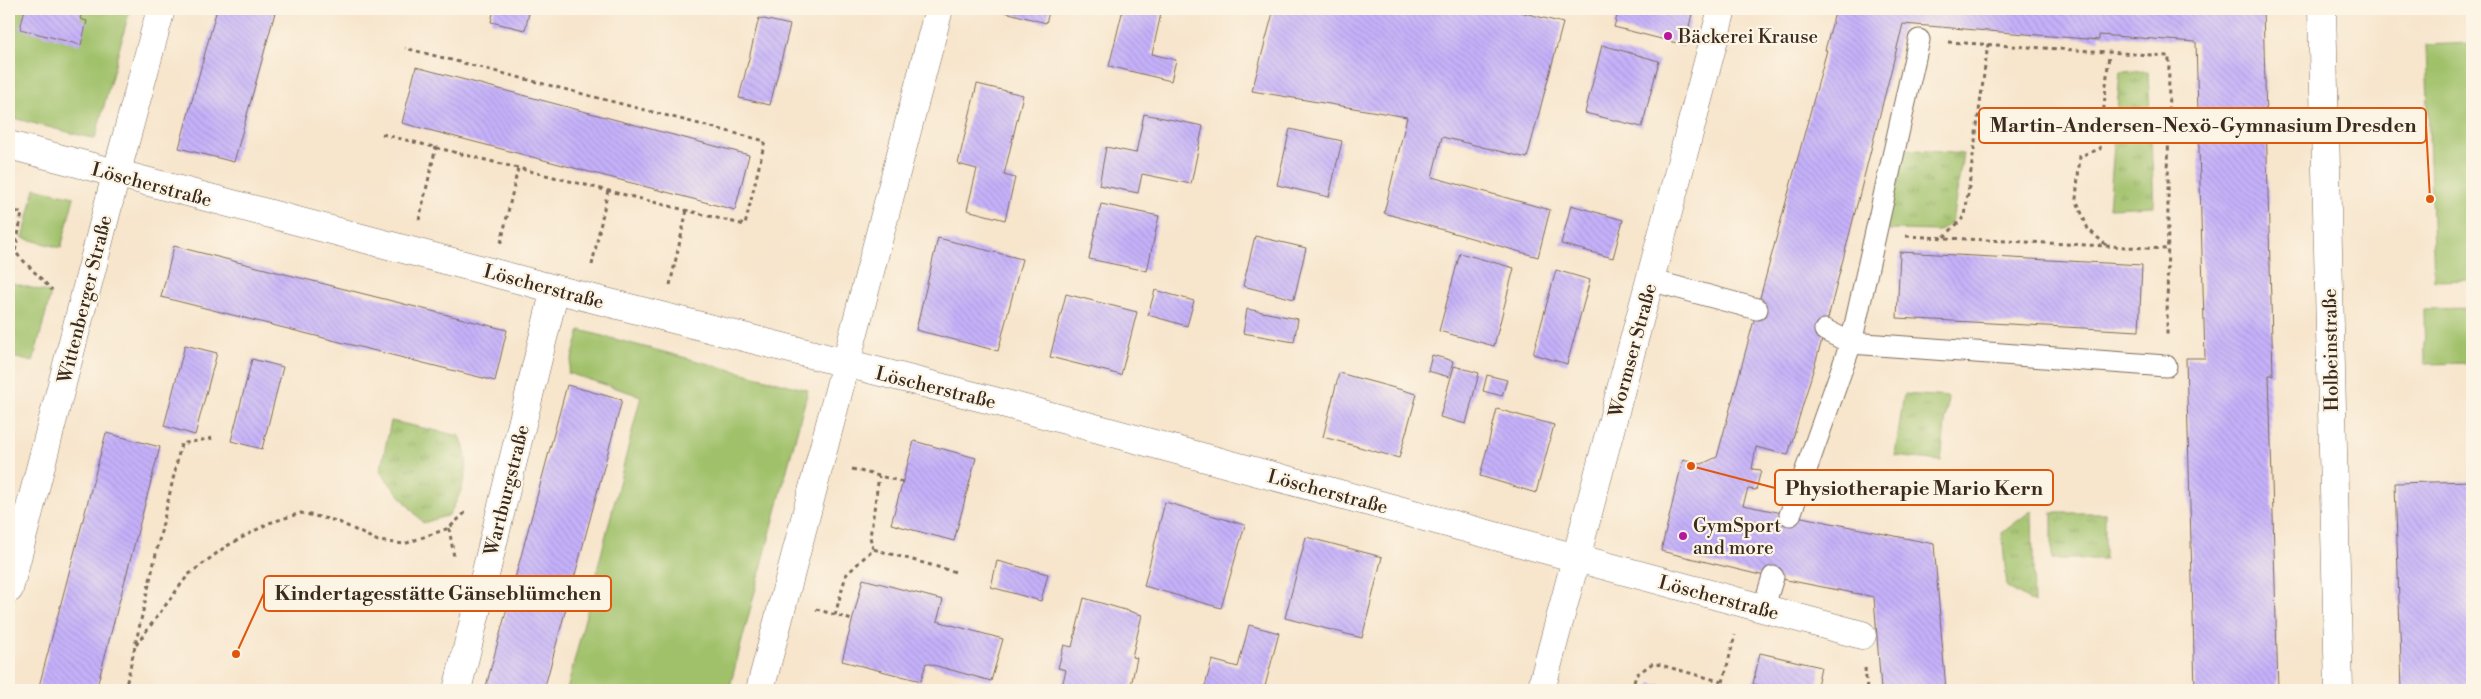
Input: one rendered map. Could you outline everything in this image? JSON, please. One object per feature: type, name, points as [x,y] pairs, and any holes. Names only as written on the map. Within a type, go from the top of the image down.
[{"type":"street","name":"Wittenberger Straße","points":[[9,589],[82,304],[161,9]]},
{"type":"street","points":[[760,690],[939,9]]},
{"type":"street","name":"Wormser Straße","points":[[1541,690],[1722,9]]},
{"type":"street","name":"Holbeinstraße","points":[[2322,9],[2338,690]]},
{"type":"street","name":"Löscherstraße","points":[[9,145],[116,175],[845,365],[1006,404],[1862,635]]},
{"type":"street","name":"Wartburgstraße","points":[[457,690],[555,289]]},
{"type":"lane","points":[[1790,515],[1850,343],[1919,40]]},
{"type":"lane","points":[[1650,280],[1757,309]]},
{"type":"lane","points":[[1825,330],[1850,343],[2166,366]]},
{"type":"lane","points":[[1753,606],[1773,577]]},
{"type":"path","points":[[1919,40],[2109,54],[2169,56],[2166,366]]},
{"type":"path","points":[[1944,238],[1965,216],[1988,44]]},
{"type":"path","points":[[382,134],[745,225],[765,141],[405,48]]},
{"type":"path","points":[[2107,246],[2088,229],[2076,199],[2080,156],[2100,149],[2109,54]]},
{"type":"path","points":[[412,252],[436,147]]},
{"type":"path","points":[[494,273],[518,168]]},
{"type":"path","points":[[585,297],[608,190]]},
{"type":"path","points":[[9,209],[22,213],[15,252],[61,299],[82,304]]},
{"type":"path","points":[[662,317],[687,210]]},
{"type":"path","points":[[1875,236],[2167,249]]},
{"type":"path","points":[[125,690],[181,444],[213,438]]},
{"type":"path","points":[[820,460],[903,482]]},
{"type":"path","points":[[873,549],[870,537],[879,476]]},
{"type":"path","points":[[136,645],[188,575],[225,547],[269,523],[301,513],[337,521],[378,541],[404,544],[449,528],[470,508]]},
{"type":"path","points":[[873,549],[956,572]]},
{"type":"path","points":[[835,615],[846,574],[873,549]]},
{"type":"path","points":[[784,600],[852,620]]},
{"type":"path","points":[[1721,690],[1753,606]]},
{"type":"path","points":[[1632,690],[1636,675],[1653,663],[1723,682]]},
{"type":"green space","points":[[9,9],[130,9],[95,139],[9,117]]},
{"type":"green space","points":[[2472,43],[2472,280],[2434,281],[2426,45]]},
{"type":"green space","points":[[2148,71],[2154,206],[2109,208],[2120,72]]},
{"type":"green space","points":[[1906,149],[1963,154],[1952,222],[1939,231],[1889,230],[1885,221]]},
{"type":"green space","points":[[35,188],[74,197],[61,248],[23,238]]},
{"type":"green space","points":[[9,282],[51,293],[33,362],[9,356]]},
{"type":"green space","points":[[2472,308],[2472,363],[2425,364],[2424,309]]},
{"type":"green space","points":[[580,330],[808,390],[729,690],[567,690],[641,396],[568,373]]},
{"type":"green space","points":[[1904,394],[1948,397],[1941,461],[1895,456]]},
{"type":"green space","points":[[391,421],[460,436],[466,457],[465,477],[459,496],[449,515],[423,523],[380,472]]},
{"type":"green space","points":[[2032,510],[2034,603],[2007,587],[2002,533]]},
{"type":"green space","points":[[2052,513],[2105,513],[2105,559],[2052,559]]},
{"type":"building","points":[[25,9],[83,9],[80,19],[87,21],[81,45],[20,29]]},
{"type":"building","points":[[217,9],[276,9],[234,162],[179,148]]},
{"type":"building","points":[[494,9],[530,9],[525,30],[491,22]]},
{"type":"building","points":[[999,9],[1050,9],[1046,23]]},
{"type":"building","points":[[1123,9],[1162,9],[1152,54],[1176,60],[1171,81],[1109,66]]},
{"type":"building","points":[[1274,9],[1509,9],[1563,23],[1527,158],[1442,137],[1432,177],[1550,210],[1538,257],[1384,213],[1407,117],[1252,91]]},
{"type":"building","name":"Bäckerei Krause","points":[[1619,9],[1693,9],[1685,45],[1614,27]]},
{"type":"building","points":[[1836,9],[2263,9],[2273,375],[2269,375],[2278,690],[2195,690],[2186,358],[2205,358],[2196,42],[2099,35],[2099,40],[1903,24],[1825,330],[1788,455],[1756,447],[1752,469],[1761,470],[1756,490],[1748,489],[1743,505],[1934,544],[1946,690],[1881,690],[1874,597],[1756,574],[1661,551],[1683,459],[1702,464],[1717,457],[1827,50],[1825,50]]},
{"type":"building","points":[[759,18],[790,25],[770,105],[739,98]]},
{"type":"building","points":[[1602,45],[1659,61],[1642,127],[1585,113]]},
{"type":"building","points":[[416,67],[749,155],[735,210],[402,123]]},
{"type":"building","points":[[977,84],[1023,95],[1004,175],[1015,178],[1005,220],[967,210],[977,169],[958,164]]},
{"type":"building","points":[[1144,114],[1203,126],[1191,184],[1142,174],[1138,193],[1099,185],[1106,147],[1136,153]]},
{"type":"building","points":[[1290,129],[1342,141],[1329,197],[1277,185]]},
{"type":"building","points":[[1101,204],[1159,216],[1147,271],[1089,259]]},
{"type":"building","points":[[1571,205],[1623,220],[1613,258],[1561,244]]},
{"type":"building","points":[[1255,236],[1306,248],[1294,299],[1243,286]]},
{"type":"building","points":[[938,238],[1022,259],[998,351],[916,330]]},
{"type":"building","points":[[174,246],[507,330],[495,381],[161,297]]},
{"type":"building","points":[[1900,252],[2142,265],[2139,331],[1897,318]]},
{"type":"building","points":[[1460,253],[1514,268],[1494,346],[1439,331]]},
{"type":"building","points":[[1556,270],[1590,280],[1567,364],[1533,354]]},
{"type":"building","points":[[1155,290],[1194,301],[1187,326],[1148,315]]},
{"type":"building","points":[[1066,294],[1137,312],[1121,375],[1050,357]]},
{"type":"building","points":[[1247,309],[1298,319],[1294,342],[1243,333]]},
{"type":"building","points":[[185,345],[217,353],[195,435],[164,426]]},
{"type":"building","points":[[1432,355],[1453,361],[1449,377],[1428,371]]},
{"type":"building","points":[[252,359],[283,367],[262,449],[231,441]]},
{"type":"building","points":[[1454,366],[1479,373],[1466,424],[1440,417]]},
{"type":"building","points":[[1339,373],[1417,394],[1399,458],[1323,437]]},
{"type":"building","points":[[1487,375],[1507,380],[1502,396],[1483,391]]},
{"type":"building","points":[[567,385],[622,400],[544,690],[485,690]]},
{"type":"building","points":[[1497,409],[1554,425],[1536,493],[1480,476]]},
{"type":"building","points":[[106,433],[160,447],[96,690],[38,690]]},
{"type":"building","points":[[914,441],[976,458],[954,541],[891,524]]},
{"type":"building","points":[[2472,481],[2472,690],[2402,690],[2395,483]]},
{"type":"building","points":[[1165,502],[1245,525],[1221,608],[1144,586]]},
{"type":"building","points":[[1306,537],[1382,557],[1362,638],[1285,618]]},
{"type":"building","points":[[997,561],[1048,574],[1041,601],[991,587]]},
{"type":"building","points":[[863,579],[943,600],[937,621],[1003,639],[991,681],[926,663],[921,681],[842,661]]},
{"type":"building","points":[[1084,598],[1142,615],[1132,657],[1137,658],[1130,690],[1061,690],[1066,670],[1058,668],[1064,645],[1072,647]]},
{"type":"building","points":[[1249,625],[1279,633],[1264,690],[1204,690],[1212,660],[1238,667]]},
{"type":"building","points":[[1760,653],[1821,667],[1816,690],[1783,690],[1753,684]]},
{"type":"building","points":[[1651,683],[1676,690],[1649,690]]},
{"type":"place","name":"Bäckerei Krause","points":[[1668,36]]},
{"type":"place","name":"Martin-Andersen-Nexö-Gymnasium Dresden","points":[[2430,199]]},
{"type":"place","name":"Physiotherapie Mario Kern","points":[[1691,466]]},
{"type":"place","name":"GymSport and more","points":[[1683,536]]},
{"type":"place","name":"Kindertagesstätte Gänseblümchen","points":[[236,654]]}]
